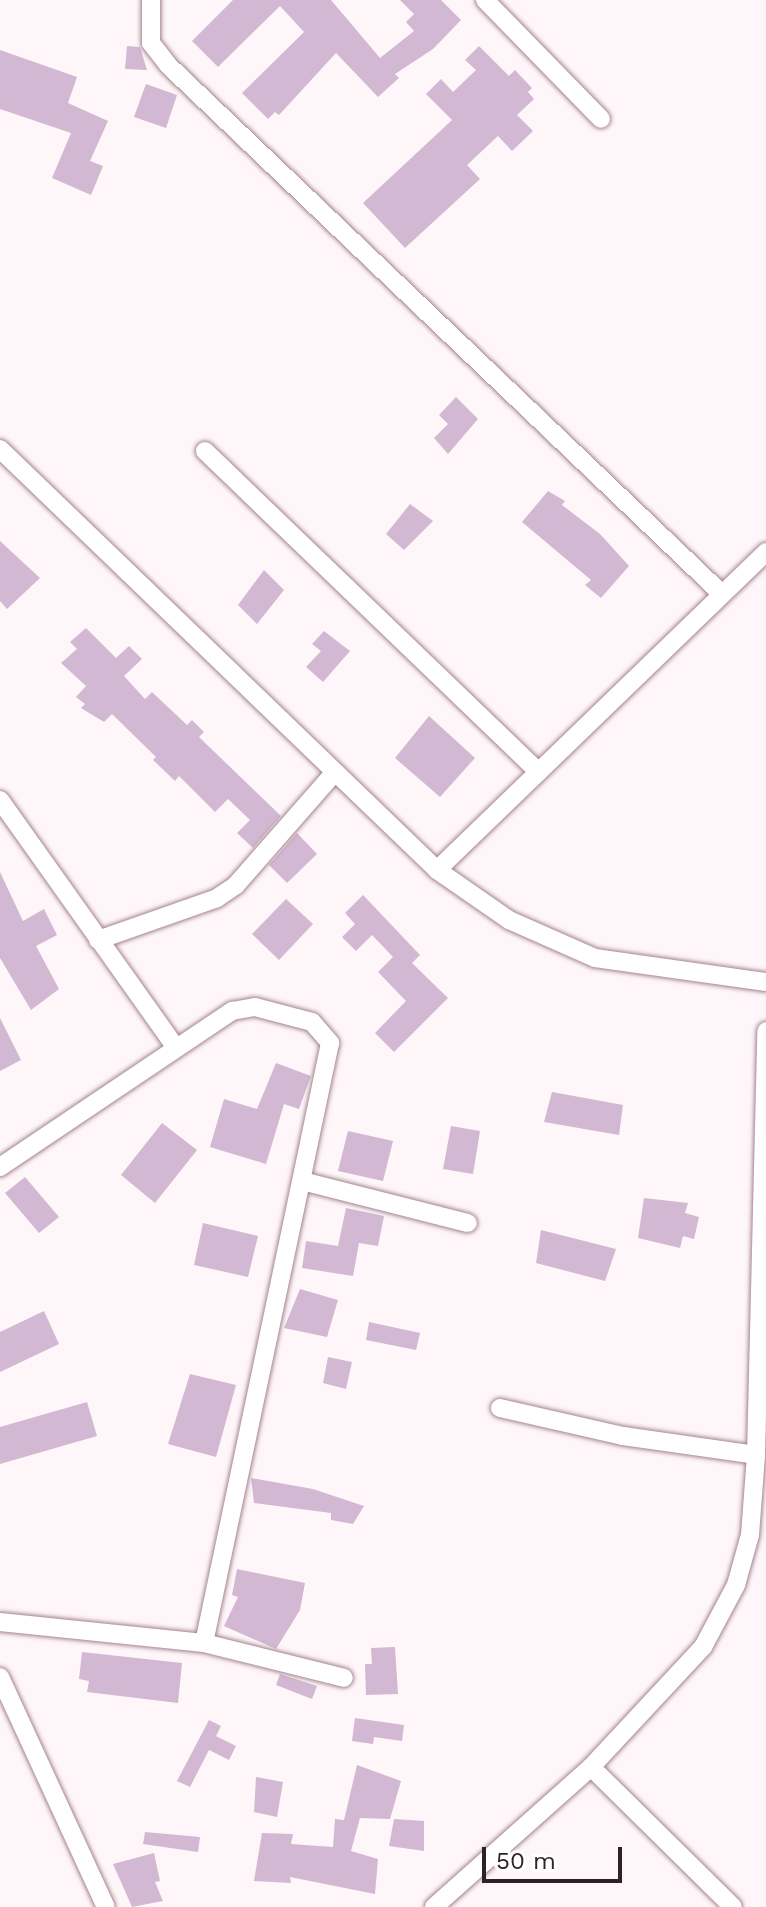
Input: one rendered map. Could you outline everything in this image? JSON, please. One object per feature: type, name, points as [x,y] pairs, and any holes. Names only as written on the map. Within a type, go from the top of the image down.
[{"type":"street","points":[[151,0],[151,43],[168,65],[722,594]]},
{"type":"street","points":[[485,0],[601,119]]},
{"type":"street","points":[[0,449],[437,870],[509,920],[595,958],[766,982]]},
{"type":"street","points":[[205,451],[539,772]]},
{"type":"street","points":[[437,870],[766,552]]},
{"type":"street","points":[[98,940],[217,898],[236,885],[335,772]]},
{"type":"street","points":[[0,800],[175,1046]]},
{"type":"street","points":[[0,1167],[212,1020],[255,1007],[312,1022],[324,1032],[330,1043],[204,1643]]},
{"type":"street","points":[[434,1907],[591,1767],[703,1647],[736,1585],[750,1535],[756,1455],[766,1031]]},
{"type":"street","points":[[302,1181],[468,1223]]},
{"type":"street","points":[[500,1408],[623,1436],[756,1455]]},
{"type":"street","points":[[0,1622],[204,1643],[344,1678]]},
{"type":"street","points":[[0,1677],[106,1907]]},
{"type":"street","points":[[591,1767],[733,1907]]},
{"type":"building","points":[[233,0],[331,0],[380,58],[414,31],[406,22],[414,14],[400,0],[441,0],[461,20],[433,49],[395,74],[399,78],[378,97],[336,53],[279,115],[275,112],[268,119],[242,93],[304,32],[280,6],[218,67],[192,41]]},
{"type":"building","points":[[127,46],[140,47],[147,70],[125,69]]},
{"type":"building","points":[[479,46],[509,76],[515,70],[532,88],[528,92],[534,99],[517,115],[533,131],[512,151],[498,136],[467,165],[480,179],[405,248],[363,203],[452,120],[426,94],[441,79],[453,92],[476,70],[465,60]]},
{"type":"building","points":[[0,50],[77,77],[68,103],[108,121],[90,161],[103,166],[91,195],[52,178],[71,133],[0,109]]},
{"type":"building","points":[[146,84],[177,95],[166,128],[134,117]]},
{"type":"building","points":[[456,397],[478,419],[448,454],[434,438],[448,424],[439,415]]},
{"type":"building","points":[[548,491],[565,501],[562,505],[600,534],[629,566],[601,598],[585,585],[591,580],[522,522]]},
{"type":"building","points":[[410,504],[433,521],[404,550],[386,534]]},
{"type":"building","points":[[0,541],[40,578],[7,609],[0,601]]},
{"type":"building","points":[[264,570],[284,590],[257,624],[238,605]]},
{"type":"building","points":[[86,628],[116,658],[129,646],[142,659],[124,676],[145,699],[152,692],[187,725],[192,720],[204,732],[199,737],[281,816],[253,848],[237,833],[250,820],[228,799],[215,812],[179,776],[175,781],[153,760],[156,757],[112,714],[104,722],[81,708],[85,704],[76,697],[86,686],[61,663],[77,649],[70,642]]},
{"type":"building","points":[[324,631],[350,651],[323,682],[306,667],[321,651],[312,644]]},
{"type":"building","points":[[429,716],[475,758],[440,797],[395,758]]},
{"type":"building","points":[[297,833],[317,854],[287,883],[269,865]]},
{"type":"building","points":[[0,872],[23,921],[44,909],[57,935],[36,946],[59,989],[31,1010],[0,958]]},
{"type":"building","points":[[363,895],[420,955],[412,963],[448,998],[394,1052],[375,1033],[406,1001],[378,972],[393,957],[372,935],[356,951],[342,937],[355,924],[345,913]]},
{"type":"building","points":[[286,899],[313,924],[279,960],[252,934]]},
{"type":"building","points":[[0,1018],[21,1060],[0,1071]]},
{"type":"building","points":[[276,1063],[311,1076],[299,1109],[284,1104],[266,1164],[210,1147],[224,1099],[257,1109]]},
{"type":"building","points":[[552,1092],[623,1105],[619,1135],[544,1122]]},
{"type":"building","points":[[162,1123],[197,1150],[155,1203],[121,1175]]},
{"type":"building","points":[[451,1126],[480,1131],[473,1174],[443,1169]]},
{"type":"building","points":[[348,1131],[393,1141],[383,1181],[338,1171]]},
{"type":"building","points":[[25,1177],[59,1217],[39,1233],[5,1193]]},
{"type":"building","points":[[644,1198],[688,1203],[685,1213],[699,1217],[694,1239],[683,1236],[680,1248],[638,1238]]},
{"type":"building","points":[[346,1208],[384,1216],[378,1246],[359,1243],[353,1276],[302,1268],[306,1241],[338,1246]]},
{"type":"building","points":[[203,1223],[258,1236],[248,1277],[194,1265]]},
{"type":"building","points":[[541,1230],[616,1249],[605,1281],[536,1263]]},
{"type":"building","points":[[300,1289],[338,1300],[327,1337],[284,1328]]},
{"type":"building","points":[[44,1311],[59,1344],[0,1372],[0,1332]]},
{"type":"building","points":[[369,1322],[420,1333],[416,1350],[366,1340]]},
{"type":"building","points":[[328,1357],[352,1362],[346,1389],[323,1383]]},
{"type":"building","points":[[190,1374],[236,1385],[216,1457],[168,1444]]},
{"type":"building","points":[[87,1402],[97,1436],[0,1464],[0,1427]]},
{"type":"building","points":[[251,1478],[313,1489],[364,1506],[353,1524],[331,1520],[331,1513],[254,1503]]},
{"type":"building","points":[[237,1569],[305,1583],[300,1610],[276,1649],[224,1626],[238,1597],[232,1595]]},
{"type":"building","points":[[395,1647],[398,1694],[366,1695],[365,1664],[372,1664],[371,1648]]},
{"type":"building","points":[[82,1652],[182,1663],[178,1703],[87,1692],[89,1681],[79,1679]]},
{"type":"building","points":[[280,1674],[317,1686],[312,1699],[276,1685]]},
{"type":"building","points":[[355,1718],[404,1725],[402,1741],[374,1737],[373,1744],[352,1741]]},
{"type":"building","points":[[209,1720],[221,1726],[216,1736],[236,1746],[229,1760],[209,1750],[190,1787],[177,1781]]},
{"type":"building","points":[[357,1765],[401,1781],[390,1819],[360,1818],[351,1851],[378,1859],[375,1894],[290,1877],[291,1883],[254,1881],[262,1833],[293,1834],[291,1844],[333,1847],[335,1819],[344,1820]]},
{"type":"building","points":[[256,1777],[283,1782],[277,1817],[254,1812]]},
{"type":"building","points":[[394,1819],[424,1821],[424,1851],[389,1846]]},
{"type":"building","points":[[145,1832],[200,1837],[198,1852],[143,1844]]},
{"type":"building","points":[[154,1853],[160,1881],[155,1882],[163,1901],[132,1907],[113,1864]]}]
